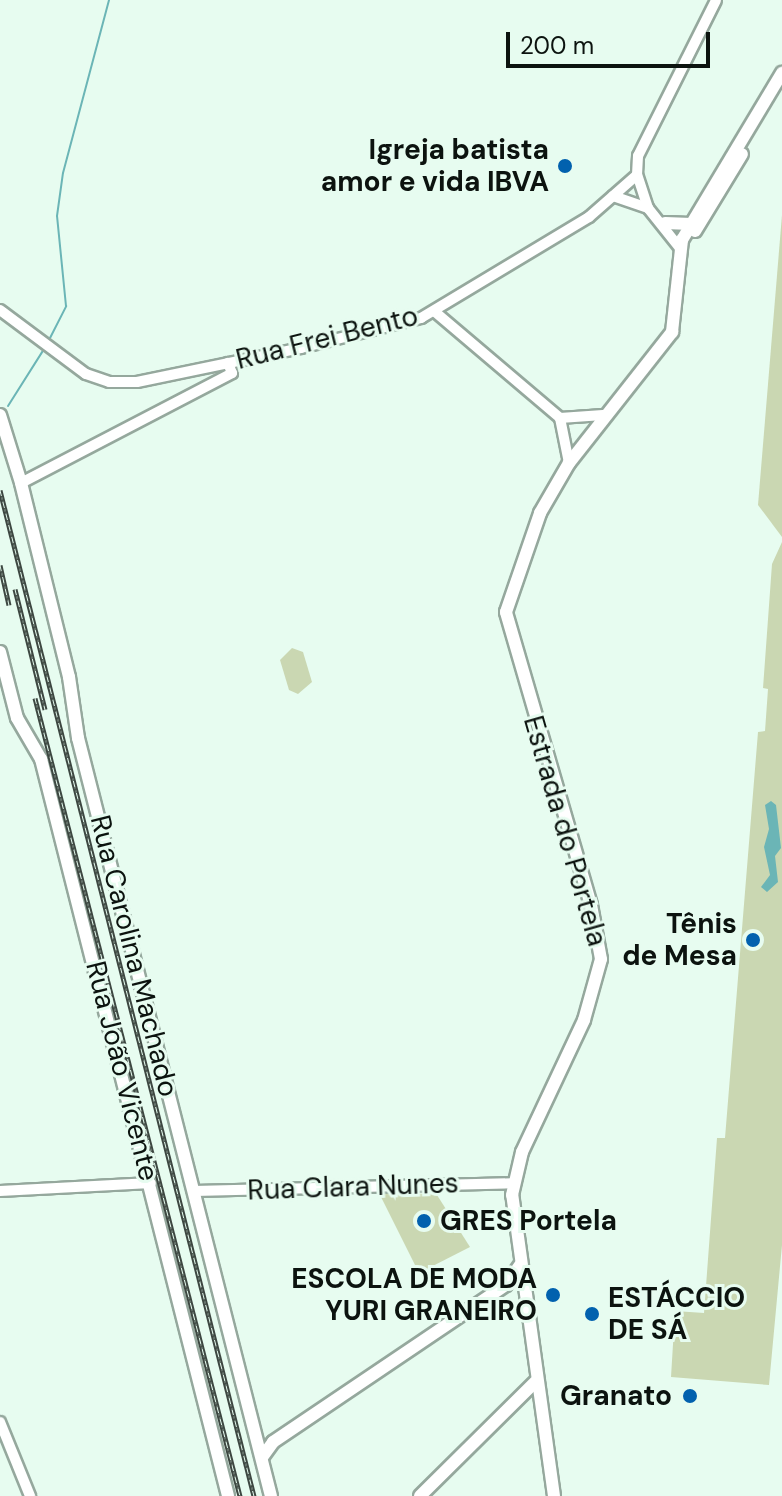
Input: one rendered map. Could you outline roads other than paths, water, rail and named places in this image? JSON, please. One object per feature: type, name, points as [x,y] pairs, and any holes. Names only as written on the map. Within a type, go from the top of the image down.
[{"type":"main road","points":[[679,247],[782,73]]},
{"type":"main road","points":[[679,247],[698,228],[782,86]]},
{"type":"main road","points":[[665,223],[691,224]]},
{"type":"main road","name":"Estrada do Portela","points":[[554,1496],[535,1382],[513,1183],[601,969],[591,905],[506,624],[529,542],[569,463],[603,415],[672,332],[679,247]]},
{"type":"main road","name":"Rua Carolina Machado","points":[[0,415],[21,483],[69,677],[78,738],[271,1496]]},
{"type":"main road","name":"Rua João Vicente","points":[[0,652],[17,718],[41,759],[228,1496]]},
{"type":"main road","points":[[263,1456],[273,1442],[506,1285],[520,1265]]},
{"type":"main road","points":[[506,1285],[524,1296]]},
{"type":"main road","points":[[420,1496],[535,1382]]},
{"type":"main road","points":[[257,1437],[273,1442]]},
{"type":"street","points":[[648,208],[637,175],[647,130],[716,0]]},
{"type":"street","name":"Rua Frei Bento","points":[[0,310],[52,352],[109,382],[230,368],[390,328],[434,311],[589,217],[637,175]]},
{"type":"street","points":[[613,196],[648,208],[665,223],[679,247]]},
{"type":"street","points":[[434,311],[560,418],[569,463]]},
{"type":"street","points":[[21,483],[191,394],[230,368]]},
{"type":"street","points":[[184,372],[191,394]]},
{"type":"street","points":[[560,418],[603,415]]},
{"type":"street","points":[[0,1191],[151,1183]]},
{"type":"street","name":"Rua Clara Nunes","points":[[194,1191],[513,1183]]},
{"type":"street","points":[[0,1422],[30,1496]]},
{"type":"water","points":[[771,801],[776,805],[781,848],[775,856],[778,882],[767,892],[761,887],[770,875],[764,847],[769,829],[765,805]]},
{"type":"waterway","points":[[49,340],[66,306],[57,216],[63,173],[109,0]]},
{"type":"waterway","points":[[8,406],[44,349]]},
{"type":"railway","points":[[0,490],[254,1496]]},
{"type":"railway","points":[[0,565],[9,605]]},
{"type":"railway","points":[[15,589],[45,709]]},
{"type":"railway","points":[[35,698],[240,1496]]},
{"type":"place","name":"Igreja batista amor e vida IBVA","points":[[565,166]]},
{"type":"place","name":"Tênis de Mesa","points":[[753,940]]},
{"type":"place","name":"GRES Portela","points":[[424,1221]]},
{"type":"place","name":"ESCOLA DE MODA YURI GRANEIRO","points":[[553,1295]]},
{"type":"place","name":"ESTÁCCIO DE SÁ","points":[[592,1314]]},
{"type":"place","name":"Granato","points":[[690,1396]]}]
